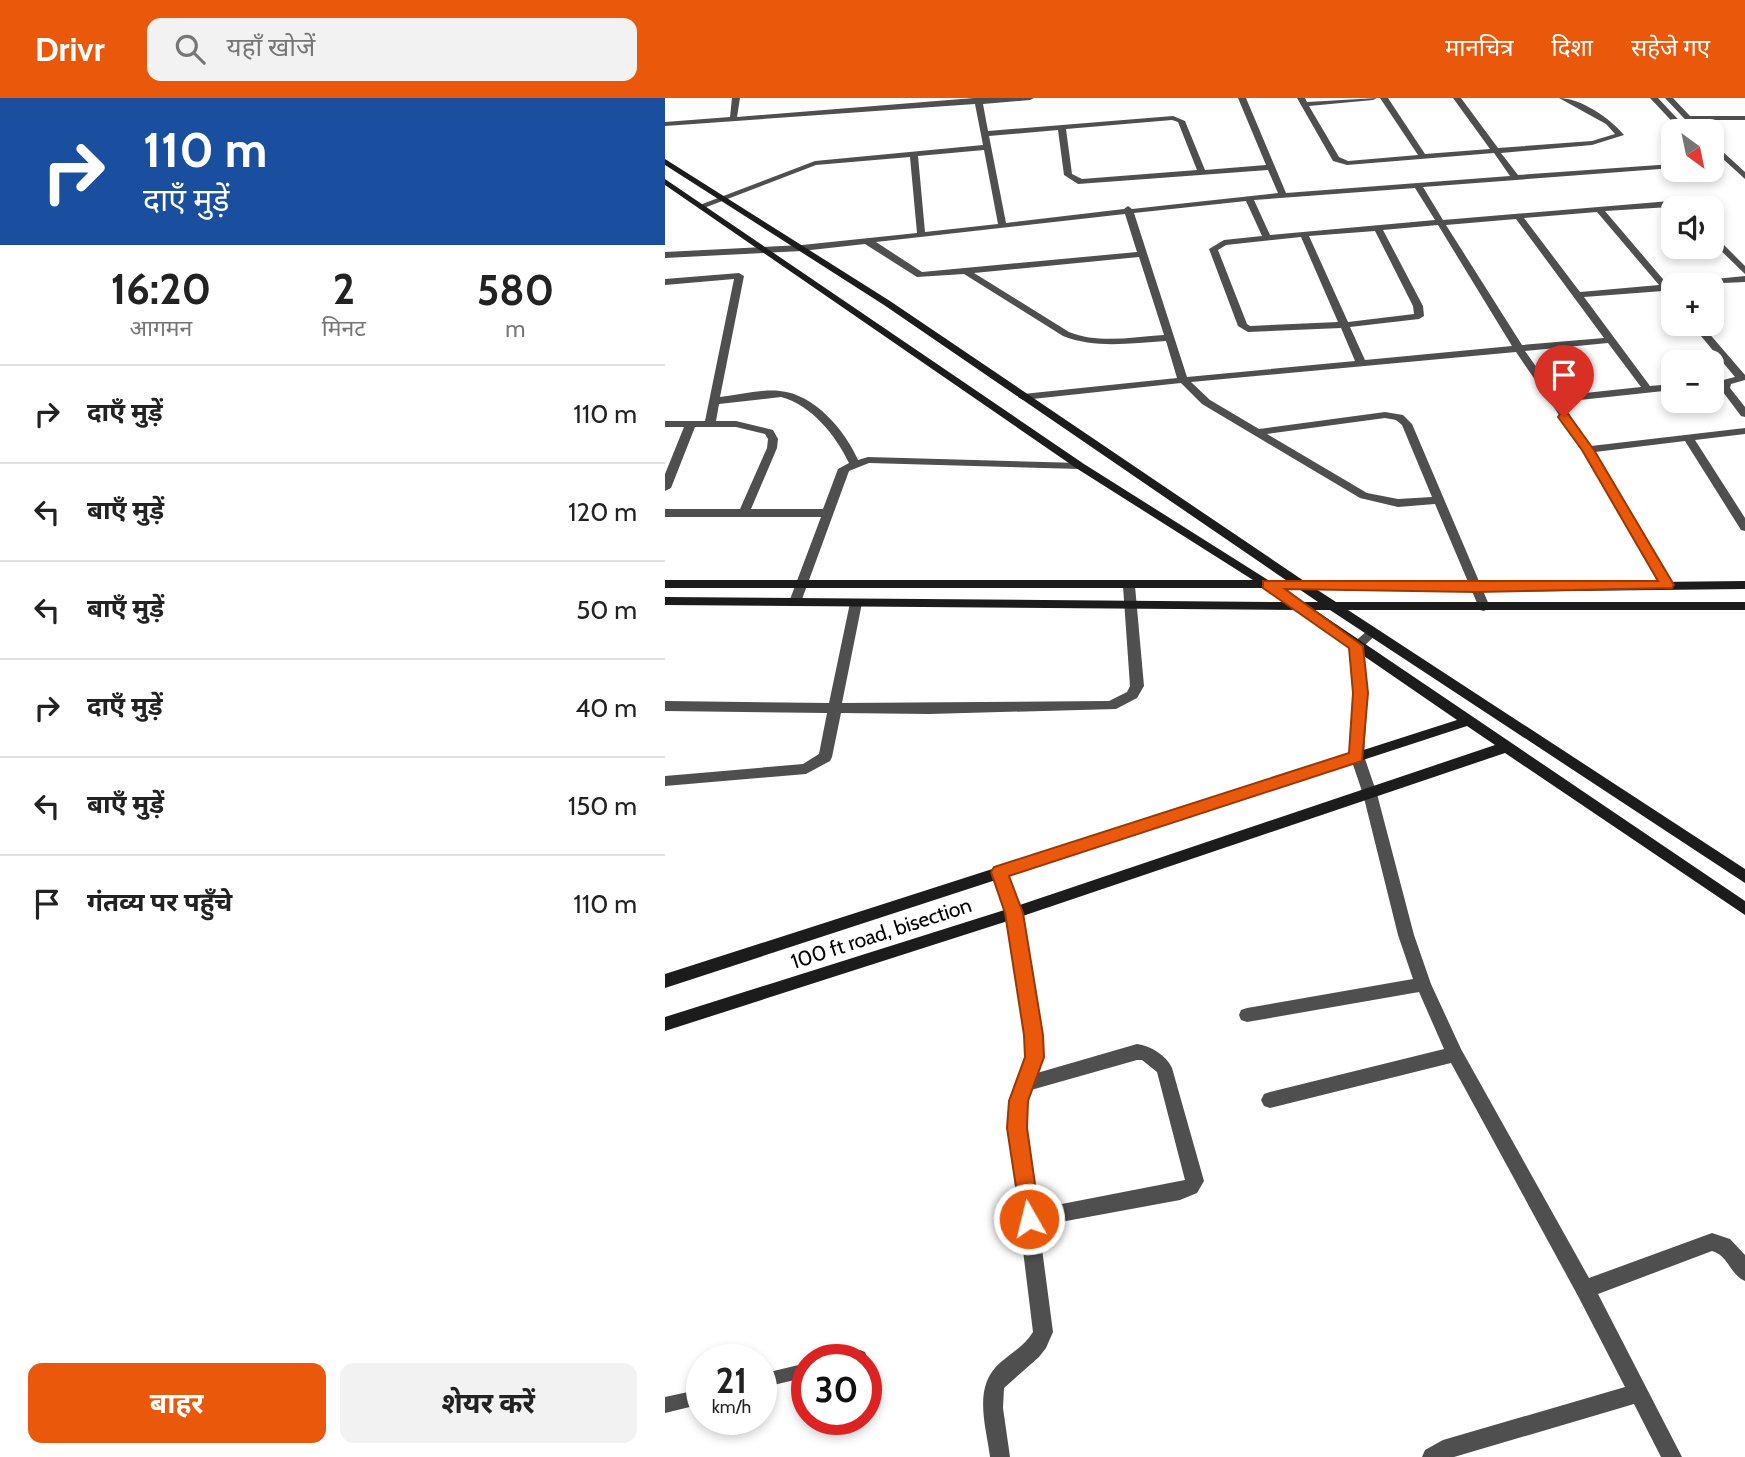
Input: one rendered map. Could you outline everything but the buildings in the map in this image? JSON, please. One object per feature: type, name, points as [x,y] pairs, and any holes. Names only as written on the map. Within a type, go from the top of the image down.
[{"type":"street","points":[[733,120],[736,98]]},
{"type":"street","points":[[891,98],[892,108]]},
{"type":"street","points":[[665,124],[1027,98]]},
{"type":"street","points":[[1242,98],[1283,195]]},
{"type":"street","points":[[1302,101],[1373,98]]},
{"type":"street","points":[[1384,98],[1423,157]]},
{"type":"street","points":[[1457,98],[1516,178]]},
{"type":"street","points":[[1302,101],[1341,162],[1592,144],[1620,135],[1609,122],[1563,98]]},
{"type":"street","points":[[1648,98],[1680,109]]},
{"type":"street","points":[[1669,98],[1688,118],[1745,118]]},
{"type":"street","points":[[978,100],[1002,223]]},
{"type":"street","points":[[1657,101],[1674,119]]},
{"type":"street","points":[[984,134],[1177,119],[1202,172]]},
{"type":"street","points":[[1062,128],[1068,174],[1073,180],[1090,182],[1273,167]]},
{"type":"street","points":[[701,206],[815,163],[986,148]]},
{"type":"street","points":[[914,153],[921,233]]},
{"type":"street","points":[[1724,156],[1745,177]]},
{"type":"street","points":[[665,161],[801,248],[1373,632],[1745,877]]},
{"type":"street","points":[[665,255],[801,248],[1002,223],[1249,198],[1661,167]]},
{"type":"street","points":[[1724,169],[1745,189]]},
{"type":"street","points":[[665,181],[1080,466],[1268,584],[1745,909]]},
{"type":"street","points":[[1417,185],[1519,349],[1588,450],[1668,585]]},
{"type":"street","points":[[1249,198],[1267,238]]},
{"type":"street","points":[[1378,228],[1420,312],[1413,318],[1254,331],[1243,326],[1213,249],[1224,243],[1304,234],[1661,205]]},
{"type":"street","points":[[1128,209],[1183,380],[1206,402],[1364,496],[1398,503],[1437,500]]},
{"type":"street","points":[[1599,209],[1661,278]]},
{"type":"street","points":[[1518,216],[1647,389]]},
{"type":"street","points":[[1304,234],[1361,363]]},
{"type":"street","points":[[866,240],[920,275],[1141,254]]},
{"type":"street","points":[[1724,249],[1745,271]]},
{"type":"street","points":[[967,272],[1066,334],[1081,340],[1168,338]]},
{"type":"street","points":[[665,282],[739,276],[710,423]]},
{"type":"street","points":[[1724,281],[1745,279]]},
{"type":"street","points":[[1579,295],[1661,288]]},
{"type":"street","points":[[1707,336],[1743,377],[1724,382]]},
{"type":"street","points":[[1023,397],[1611,340]]},
{"type":"street","points":[[1727,382],[1725,388],[1730,397],[1745,414]]},
{"type":"street","points":[[1552,400],[1661,388]]},
{"type":"street","points":[[714,401],[770,394],[793,397],[836,430],[845,441],[855,463]]},
{"type":"street","points":[[1258,432],[1385,415],[1399,417],[1407,424],[1483,607]]},
{"type":"street","points":[[665,488],[691,423]]},
{"type":"street","points":[[665,424],[710,423],[760,428],[769,432],[773,439],[772,448],[744,513]]},
{"type":"street","points":[[1588,450],[1745,430]]},
{"type":"street","points":[[1688,438],[1745,527]]},
{"type":"street","points":[[795,602],[825,513],[844,469],[855,463],[868,460],[1080,466]]},
{"type":"street","points":[[665,513],[825,513]]},
{"type":"street","points":[[665,584],[1301,584],[1476,587],[1745,585]]},
{"type":"street","points":[[665,706],[833,709],[1111,705],[1132,695],[1137,685],[1129,586]]},
{"type":"street","points":[[665,601],[1129,603],[1299,607],[1745,606]]},
{"type":"street","points":[[665,781],[806,769],[817,765],[825,757],[856,603]]},
{"type":"street","points":[[1356,646],[1373,632]]},
{"type":"street","points":[[1356,646],[1361,693],[1357,757],[1370,794],[1406,935],[1423,984],[1455,1054],[1584,1289],[1672,1457]]},
{"type":"street","points":[[665,981],[1468,721]]},
{"type":"street","name":"100 ft road, bisection","points":[[665,1024],[1014,913],[1506,747]]},
{"type":"street","points":[[1000,872],[1014,913],[1034,1035],[1034,1057],[1019,1101],[1017,1128],[1043,1332],[1032,1353],[1001,1375],[992,1391],[1000,1457]]},
{"type":"street","points":[[1247,1015],[1423,984]]},
{"type":"street","points":[[1025,1084],[1137,1052],[1146,1053],[1164,1068],[1195,1181],[1191,1187],[1181,1191],[1029,1219]]},
{"type":"street","points":[[1270,1100],[1455,1054]]},
{"type":"street","points":[[1584,1289],[1711,1242],[1721,1242],[1728,1248],[1745,1272]]},
{"type":"street","points":[[1432,1457],[1443,1450],[1639,1393]]},
{"type":"lane","points":[[665,1405],[686,1400]]},
{"type":"route","points":[[1029,1219],[1017,1128],[1019,1101],[1034,1057],[1034,1035],[1014,913],[1000,872],[1357,757],[1361,693],[1356,646],[1268,584],[1476,587],[1668,585],[1588,450],[1564,417]]}]
